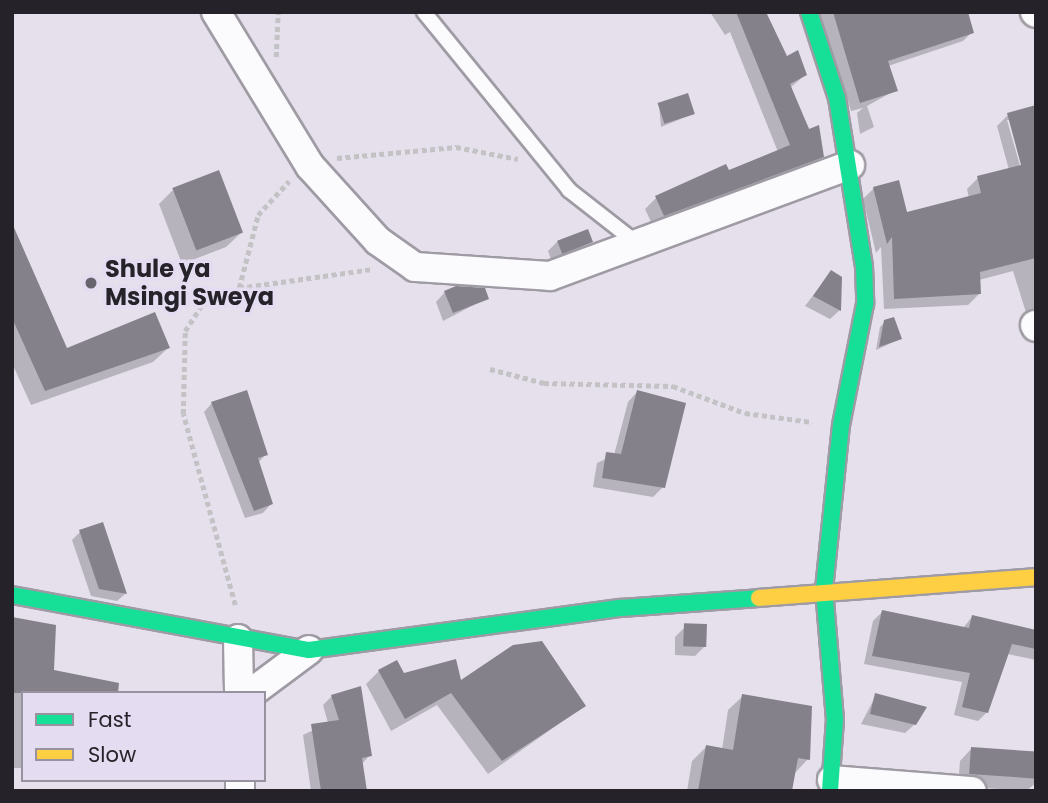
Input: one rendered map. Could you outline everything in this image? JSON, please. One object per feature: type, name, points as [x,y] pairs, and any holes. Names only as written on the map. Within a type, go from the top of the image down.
[{"type":"street","points":[[216,12],[310,166],[378,241],[415,267],[550,276],[634,242],[850,164]]},
{"type":"street","points":[[809,12],[850,164],[865,304],[841,425],[824,589],[835,719],[831,785],[972,791]]},
{"type":"street","points":[[12,595],[238,639],[309,650],[546,617],[824,589],[1036,577]]},
{"type":"street","points":[[238,639],[239,691]]},
{"type":"street","points":[[254,691],[309,650]]},
{"type":"lane","points":[[424,12],[548,165],[591,213],[634,242]]},
{"type":"path","points":[[239,288],[258,215],[310,166],[406,147],[456,148],[548,165]]},
{"type":"path","points":[[238,639],[230,582],[183,414],[180,361],[185,331],[201,306],[239,288],[346,270],[415,267]]},
{"type":"path","points":[[490,369],[544,383],[673,386],[766,418],[841,425]]},
{"type":"building","points":[[736,12],[766,12],[787,56],[798,50],[807,75],[790,84],[809,129],[819,125],[824,157],[664,216],[655,196],[726,164],[729,170],[790,145]]},
{"type":"building","points":[[833,12],[968,12],[974,33],[888,61],[898,91],[860,103]]},
{"type":"building","points":[[688,93],[695,114],[664,124],[658,103]]},
{"type":"building","points":[[1036,105],[1036,258],[980,272],[981,294],[894,299],[892,237],[887,244],[873,187],[899,180],[907,212],[981,193],[977,176],[1021,165],[1007,113]]},
{"type":"building","points":[[219,170],[243,233],[196,250],[172,188]]},
{"type":"building","points":[[12,223],[67,348],[155,312],[170,348],[45,391],[12,318]]},
{"type":"building","points":[[588,229],[593,242],[562,254],[557,241]]},
{"type":"building","points":[[831,270],[842,277],[841,311],[813,296]]},
{"type":"building","points":[[456,286],[485,288],[489,299],[453,313],[444,291]]},
{"type":"building","points":[[894,317],[902,339],[879,347],[884,320]]},
{"type":"building","points":[[247,390],[268,455],[258,458],[273,504],[254,511],[211,402]]},
{"type":"building","points":[[637,390],[686,403],[665,488],[602,478],[606,452],[621,454]]},
{"type":"building","points":[[103,522],[127,594],[99,589],[79,530]]},
{"type":"building","points":[[882,610],[969,628],[972,615],[1036,630],[1036,649],[1012,644],[988,713],[962,707],[970,673],[872,656]]},
{"type":"building","points":[[12,617],[56,625],[54,670],[119,683],[118,691],[12,693]]},
{"type":"building","points":[[684,623],[707,624],[706,647],[683,646]]},
{"type":"building","points":[[542,641],[586,706],[502,761],[451,693],[405,719],[378,670],[397,660],[404,673],[456,659],[461,680],[513,645]]},
{"type":"building","points":[[361,686],[372,756],[362,758],[367,791],[321,791],[311,724],[339,720],[331,695]]},
{"type":"building","points":[[875,693],[927,707],[916,725],[870,714]]},
{"type":"building","points":[[742,694],[812,706],[810,760],[798,758],[792,791],[698,791],[706,745],[733,750]]},
{"type":"building","points":[[971,747],[1036,752],[1034,778],[969,774]]},
{"type":"traffic: fast","points":[[809,12],[837,98],[864,266],[865,304],[841,425],[824,589],[835,719],[830,791]]},
{"type":"traffic: fast","points":[[12,595],[309,650],[621,608],[759,598]]},
{"type":"traffic: slow","points":[[759,598],[1036,577]]},
{"type":"place","name":"Shule ya Msingi Sweya","points":[[91,283]]}]
